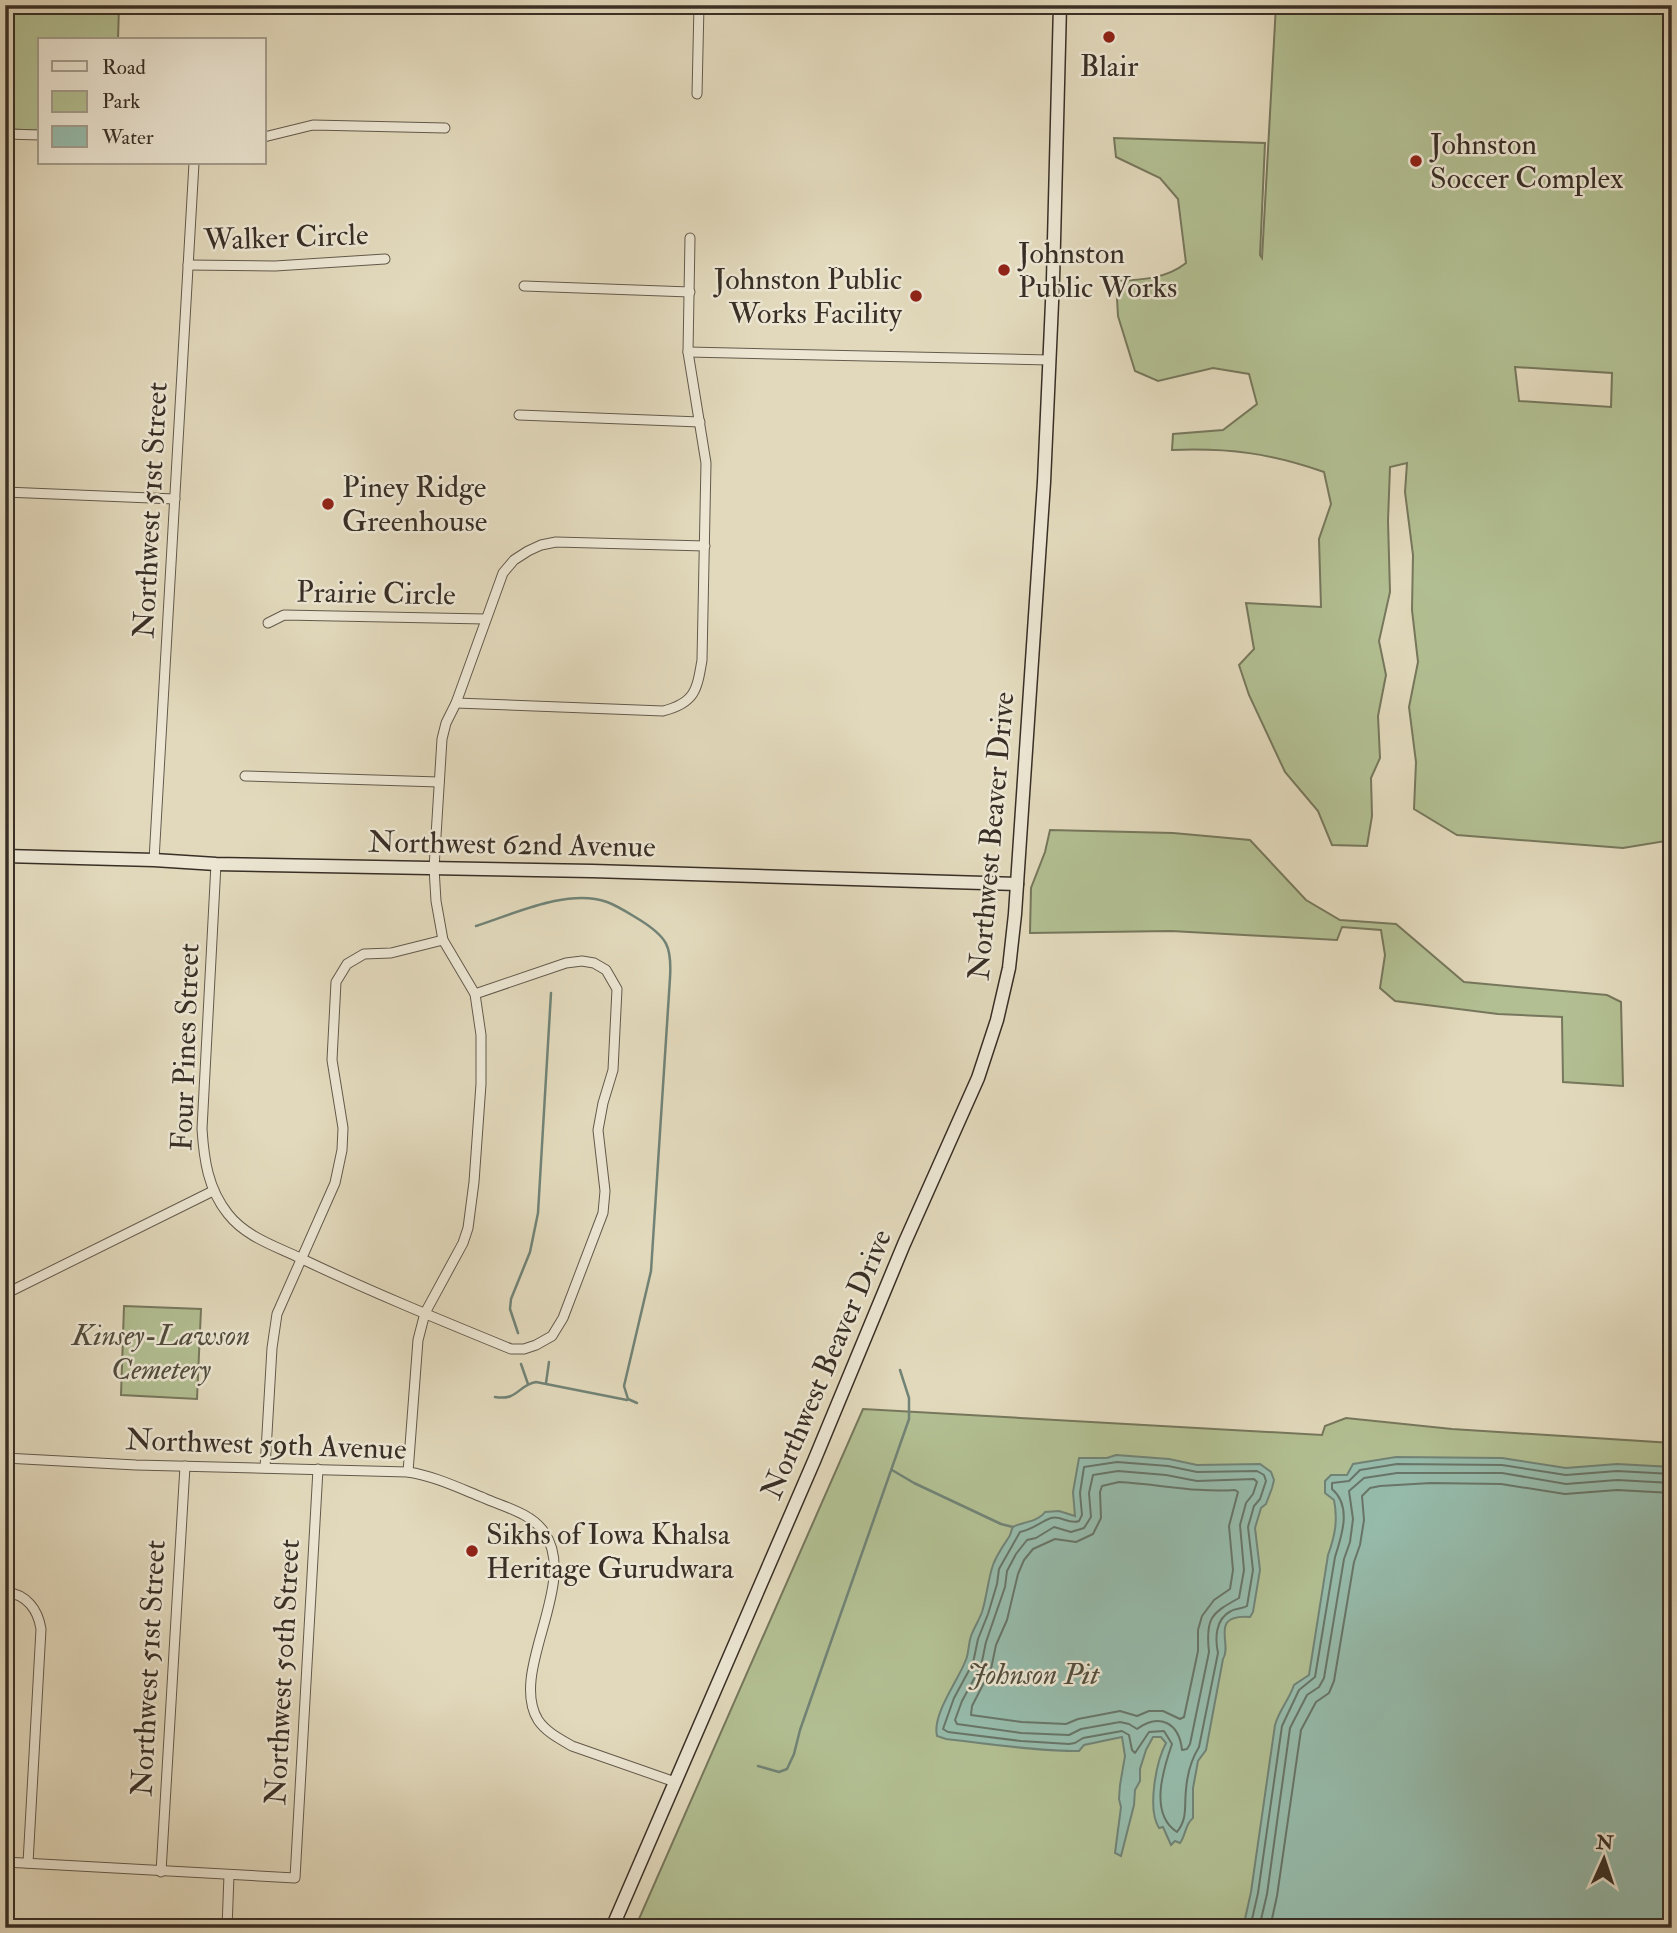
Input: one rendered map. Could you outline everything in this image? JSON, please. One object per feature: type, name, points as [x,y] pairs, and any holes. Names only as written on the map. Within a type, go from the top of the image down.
[{"type":"main road","name":"Northwest Beaver Drive","points":[[612,1928],[814,1461],[904,1244],[978,1078],[998,1020],[1009,968],[1017,884],[1044,482],[1060,5]]},
{"type":"main road","name":"Northwest 62nd Avenue","points":[[5,856],[216,864],[1017,884]]},
{"type":"street","points":[[697,94],[699,5]]},
{"type":"street","points":[[841,5],[879,6]]},
{"type":"street","points":[[266,137],[313,125],[445,128]]},
{"type":"street","points":[[5,153],[6,134],[38,135]]},
{"type":"street","name":"Northwest 51st Street","points":[[154,860],[194,164]]},
{"type":"street","points":[[456,703],[663,711],[679,707],[691,698],[698,682],[702,660],[706,463],[688,352],[690,238]]},
{"type":"street","name":"Walker Circle","points":[[188,265],[275,266],[385,259]]},
{"type":"street","points":[[524,286],[690,292]]},
{"type":"street","points":[[688,352],[1049,360]]},
{"type":"street","points":[[519,415],[700,422]]},
{"type":"street","points":[[5,492],[175,499]]},
{"type":"street","points":[[408,1472],[418,1340],[425,1313],[463,1242],[472,1209],[481,1084],[481,1035],[475,994],[443,940],[436,901],[433,868],[442,739],[446,723],[456,703],[503,573],[514,559],[541,545],[556,542],[705,546]]},
{"type":"street","name":"Prairie Circle","points":[[268,623],[284,615],[485,620]]},
{"type":"street","points":[[246,776],[439,782]]},
{"type":"street","name":"Four Pines Street","points":[[216,864],[202,1129],[204,1162],[213,1191],[229,1215],[249,1234],[365,1290],[511,1349],[524,1349],[552,1336],[563,1318],[603,1213],[605,1191],[598,1130],[612,1070],[617,989],[606,970],[594,963],[582,961],[565,963],[475,994]]},
{"type":"street","points":[[265,1468],[274,1329],[280,1305],[335,1183],[342,1150],[343,1128],[332,1060],[335,989],[339,975],[352,960],[364,954],[391,953],[443,940]]},
{"type":"street","points":[[5,1294],[213,1191]]},
{"type":"street","name":"Northwest 59th Avenue","points":[[5,1458],[408,1472],[429,1476],[515,1511],[530,1519],[544,1532],[556,1568],[533,1679],[533,1708],[538,1720],[556,1737],[572,1746],[675,1783]]},
{"type":"street","name":"Northwest 51st Street","points":[[161,1872],[185,1466]]},
{"type":"street","name":"Northwest 50th Street","points":[[229,1875],[295,1878],[318,1469]]},
{"type":"street","points":[[5,1592],[15,1593],[25,1599],[38,1613],[41,1629],[28,1863]]},
{"type":"street","points":[[5,1862],[229,1875],[227,1928]]},
{"type":"green space","points":[[5,5],[119,5],[118,38],[38,38],[38,131],[5,129]]},
{"type":"green space","points":[[1276,5],[1672,5],[1672,840],[1623,848],[1457,835],[1414,809],[1416,762],[1409,707],[1418,662],[1412,610],[1413,555],[1405,492],[1407,463],[1390,467],[1390,592],[1379,641],[1386,675],[1378,716],[1380,758],[1371,778],[1372,816],[1367,846],[1332,845],[1318,811],[1285,772],[1249,695],[1239,665],[1254,649],[1246,603],[1321,607],[1319,539],[1331,504],[1324,472],[1249,453],[1172,450],[1173,434],[1223,430],[1257,404],[1249,374],[1213,368],[1158,381],[1135,371],[1118,316],[1116,281],[1162,275],[1186,263],[1178,199],[1160,178],[1116,157],[1114,138],[1265,143],[1262,258]],"holes":[[[1515,367],[1612,373],[1611,407],[1519,401]]]},
{"type":"green space","points":[[1050,830],[1173,833],[1250,840],[1306,900],[1340,920],[1396,924],[1464,982],[1607,995],[1621,1002],[1623,1086],[1563,1082],[1562,1017],[1498,1014],[1395,1001],[1380,988],[1385,955],[1381,930],[1342,927],[1337,940],[1171,931],[1030,933],[1031,888]]},
{"type":"green space","name":"Kinsey-Lawson Cemetery","points":[[124,1306],[201,1309],[197,1399],[121,1395]]},
{"type":"green space","name":"Johnson Pit","points":[[863,1409],[1322,1435],[1325,1426],[1346,1418],[1452,1429],[1672,1443],[1672,1928],[635,1928]]},
{"type":"water","points":[[1116,1455],[1169,1459],[1197,1465],[1260,1464],[1271,1472],[1274,1480],[1255,1528],[1260,1570],[1253,1612],[1250,1617],[1229,1620],[1224,1631],[1225,1653],[1206,1750],[1198,1761],[1193,1788],[1193,1818],[1188,1823],[1180,1843],[1175,1841],[1171,1845],[1163,1827],[1159,1828],[1155,1820],[1154,1786],[1166,1743],[1161,1737],[1153,1737],[1140,1769],[1140,1781],[1135,1790],[1134,1805],[1121,1856],[1115,1853],[1125,1756],[1122,1737],[1084,1745],[1079,1751],[1062,1751],[946,1739],[937,1736],[936,1728],[938,1718],[966,1659],[971,1636],[982,1612],[993,1565],[1013,1527],[1045,1512],[1059,1511],[1075,1516],[1073,1492],[1079,1458],[1107,1458]]},
{"type":"water","points":[[1396,1457],[1502,1458],[1566,1468],[1617,1464],[1672,1467],[1672,1928],[1243,1928],[1251,1892],[1275,1725],[1294,1685],[1309,1675],[1336,1521],[1334,1500],[1325,1493],[1325,1481],[1331,1475],[1347,1475],[1353,1464]]},
{"type":"waterway","points":[[476,926],[558,900],[592,899],[607,902],[649,926],[662,937],[669,950],[670,978],[651,1271],[624,1386],[628,1399],[637,1403]]},
{"type":"waterway","points":[[518,1333],[510,1309],[511,1299],[530,1252],[538,1213],[551,993]]},
{"type":"waterway","points":[[546,1383],[549,1362]]},
{"type":"waterway","points":[[521,1364],[528,1384]]},
{"type":"waterway","points":[[758,1766],[779,1772],[787,1769],[794,1754],[800,1730],[909,1419],[909,1398],[900,1370]]},
{"type":"waterway","points":[[495,1397],[509,1397],[536,1382],[627,1400]]},
{"type":"waterway","points":[[892,1470],[1001,1524],[1013,1527]]},
{"type":"place","name":"Blair","points":[[1109,37]]},
{"type":"place","name":"Johnston Soccer Complex","points":[[1416,161]]},
{"type":"place","name":"Johnston Public Works","points":[[1004,270]]},
{"type":"place","name":"Johnston Public Works Facility","points":[[916,296]]},
{"type":"place","name":"Piney Ridge Greenhouse","points":[[328,504]]},
{"type":"place","name":"Sikhs of Iowa Khalsa Heritage Gurudwara","points":[[472,1551]]}]
